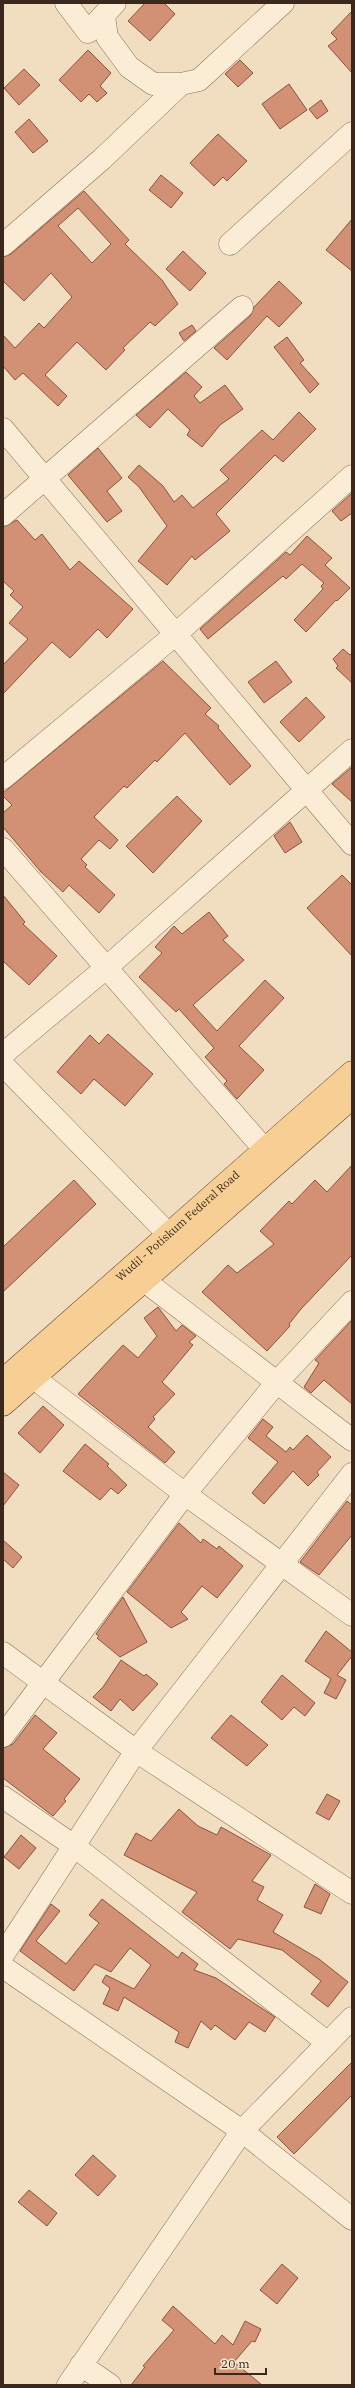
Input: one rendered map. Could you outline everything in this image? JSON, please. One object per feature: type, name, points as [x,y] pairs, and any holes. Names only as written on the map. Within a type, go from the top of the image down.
[{"type":"main road","name":"Wudil - Potiskum Federal Road","points":[[3,1405],[146,1282],[174,1241],[265,1150],[352,1072]]},
{"type":"main road","name":"Wudil - Potiskum Federal Road","points":[[3,1380],[352,1098]]},
{"type":"street","points":[[66,3],[88,32],[110,9]]},
{"type":"street","points":[[110,9],[107,37],[129,67],[153,84],[181,84],[199,80],[283,3]]},
{"type":"street","points":[[3,245],[102,158],[181,84]]},
{"type":"street","points":[[230,244],[352,133]]},
{"type":"street","points":[[3,515],[242,307]]},
{"type":"street","points":[[3,429],[352,844]]},
{"type":"street","points":[[3,778],[176,634],[352,476]]},
{"type":"street","points":[[3,1054],[106,968],[306,789],[352,750]]},
{"type":"street","points":[[3,849],[265,1150]]},
{"type":"street","points":[[3,1065],[174,1241]]},
{"type":"street","points":[[146,1282],[278,1381],[352,1440]]},
{"type":"street","points":[[3,1736],[44,1684],[185,1494],[278,1381],[352,1302]]},
{"type":"street","points":[[34,1378],[185,1494],[352,1615]]},
{"type":"street","points":[[3,1955],[136,1751],[352,1474]]},
{"type":"street","points":[[3,1653],[136,1751],[352,1893]]},
{"type":"street","points":[[3,1796],[74,1846],[328,2043]]},
{"type":"street","points":[[3,1967],[242,2131],[352,2219]]},
{"type":"street","points":[[68,2385],[242,2131],[352,2018]]},
{"type":"street","points":[[81,2365],[110,2385]]},
{"type":"building","points":[[145,3],[164,3],[175,14],[150,41],[128,21]]},
{"type":"building","points":[[352,11],[352,73],[328,46],[337,39],[331,33]]},
{"type":"building","points":[[88,50],[111,73],[100,86],[107,93],[97,102],[89,94],[81,102],[59,80]]},
{"type":"building","points":[[240,60],[253,73],[238,87],[225,74]]},
{"type":"building","points":[[24,69],[40,85],[19,105],[4,88]]},
{"type":"building","points":[[289,84],[307,110],[280,129],[262,104]]},
{"type":"building","points":[[321,100],[328,111],[317,119],[309,109]]},
{"type":"building","points":[[29,119],[48,141],[33,153],[15,132]]},
{"type":"building","points":[[218,134],[247,161],[227,181],[223,177],[214,186],[190,163]]},
{"type":"building","points":[[161,175],[183,193],[171,208],[149,190]]},
{"type":"building","points":[[84,191],[129,240],[125,244],[162,280],[178,304],[155,326],[150,322],[123,348],[125,350],[106,370],[77,342],[45,375],[67,396],[58,406],[23,373],[15,380],[3,366],[3,335],[15,348],[39,323],[44,328],[72,297],[51,273],[24,301],[3,281],[3,257],[11,254]],"holes":[[[78,208],[111,244],[92,263],[58,226]]]},
{"type":"building","points":[[352,219],[352,271],[326,250]]},
{"type":"building","points":[[183,251],[206,273],[190,291],[166,269]]},
{"type":"building","points":[[279,281],[302,303],[279,327],[267,316],[227,360],[214,348],[250,316],[254,307]]},
{"type":"building","points":[[192,325],[196,331],[184,341],[179,333]]},
{"type":"building","points":[[287,337],[304,360],[300,363],[319,384],[310,393],[274,347]]},
{"type":"building","points":[[186,372],[202,387],[194,396],[200,403],[225,385],[243,409],[220,425],[202,447],[187,435],[190,430],[168,409],[150,428],[136,415]]},
{"type":"building","points":[[299,412],[316,429],[283,462],[275,455],[216,514],[230,531],[195,560],[192,556],[167,585],[138,561],[167,526],[139,487],[128,477],[139,465],[163,486],[174,502],[182,495],[193,508],[229,479],[220,470],[262,430],[273,440]]},
{"type":"building","points":[[98,448],[122,478],[107,491],[122,511],[107,522],[68,475]]},
{"type":"building","points":[[352,493],[352,513],[341,521],[332,511]]},
{"type":"building","points":[[17,520],[35,540],[42,534],[70,570],[79,561],[133,609],[107,638],[98,629],[70,658],[52,642],[3,694],[3,665],[28,639],[9,623],[23,607],[10,595],[14,591],[3,581],[3,527]]},
{"type":"building","points":[[307,536],[332,558],[325,565],[350,588],[337,601],[336,600],[306,632],[294,620],[323,589],[321,586],[324,583],[302,564],[286,579],[283,576],[208,639],[200,629],[286,552],[290,555]]},
{"type":"building","points":[[343,649],[350,655],[352,653],[352,683],[336,668],[338,666],[333,659]]},
{"type":"building","points":[[163,661],[211,708],[205,714],[219,726],[218,728],[251,766],[230,785],[185,733],[157,762],[155,760],[127,788],[124,786],[94,817],[118,840],[110,849],[99,840],[81,859],[87,865],[85,867],[115,895],[99,913],[69,885],[63,892],[41,872],[3,827],[3,813],[12,805],[3,796],[3,793]]},
{"type":"building","points":[[276,661],[292,682],[264,703],[248,682]]},
{"type":"building","points":[[306,697],[325,717],[299,742],[280,722]]},
{"type":"building","points":[[352,767],[352,802],[332,784]]},
{"type":"building","points":[[177,796],[202,821],[153,873],[126,846]]},
{"type":"building","points":[[290,822],[302,842],[285,853],[274,836]]},
{"type":"building","points":[[342,875],[352,885],[352,956],[307,908]]},
{"type":"building","points":[[3,895],[25,922],[23,924],[57,956],[29,985],[3,961]]},
{"type":"building","points":[[209,912],[228,936],[223,940],[244,960],[193,1005],[217,1031],[265,980],[284,998],[239,1046],[264,1070],[237,1099],[224,1084],[227,1081],[205,1057],[214,1048],[179,1009],[176,1012],[139,977],[162,953],[155,947],[174,926],[182,934]]},
{"type":"building","points":[[108,1034],[153,1074],[125,1106],[94,1079],[81,1094],[57,1072],[90,1035],[99,1044]]},
{"type":"building","points":[[352,1165],[352,1255],[301,1309],[289,1324],[290,1326],[267,1351],[202,1292],[228,1265],[237,1273],[274,1244],[260,1231],[289,1201],[292,1204],[315,1180],[327,1192]]},
{"type":"building","points":[[74,1180],[96,1204],[3,1292],[3,1247]]},
{"type":"building","points":[[158,1307],[176,1331],[182,1325],[196,1336],[189,1342],[193,1345],[162,1382],[175,1394],[153,1417],[155,1419],[148,1427],[175,1452],[165,1463],[78,1394],[123,1345],[138,1358],[157,1336],[144,1318]]},
{"type":"building","points":[[352,1320],[352,1404],[324,1380],[311,1393],[304,1387],[319,1363],[315,1360]]},
{"type":"building","points":[[43,1406],[64,1425],[40,1453],[18,1433]]},
{"type":"building","points":[[263,1419],[273,1427],[266,1436],[286,1452],[290,1447],[293,1450],[307,1435],[331,1457],[317,1472],[319,1475],[308,1486],[293,1471],[264,1504],[252,1493],[278,1462],[248,1438]]},
{"type":"building","points":[[85,1444],[109,1464],[107,1466],[127,1485],[118,1494],[111,1488],[100,1500],[63,1471]]},
{"type":"building","points":[[3,1472],[19,1485],[3,1506]]},
{"type":"building","points":[[347,1501],[352,1505],[352,1535],[319,1575],[300,1562]]},
{"type":"building","points":[[179,1523],[201,1543],[203,1539],[217,1549],[219,1546],[243,1566],[217,1598],[202,1586],[181,1612],[188,1619],[171,1628],[127,1592]]},
{"type":"building","points":[[3,1540],[22,1557],[13,1568],[3,1559]]},
{"type":"building","points":[[123,1597],[147,1642],[120,1657],[97,1638],[99,1636],[96,1634]]},
{"type":"building","points":[[326,1631],[352,1652],[352,1656],[337,1675],[346,1680],[336,1699],[324,1693],[331,1679],[305,1661]]},
{"type":"building","points":[[121,1660],[144,1676],[146,1674],[158,1684],[133,1711],[120,1699],[111,1711],[93,1697],[103,1687]]},
{"type":"building","points":[[282,1675],[315,1703],[305,1716],[294,1707],[282,1720],[261,1702]]},
{"type":"building","points":[[35,1715],[57,1733],[43,1749],[80,1779],[64,1799],[66,1801],[53,1816],[3,1778],[3,1748],[13,1744]]},
{"type":"building","points":[[231,1715],[268,1745],[247,1766],[211,1738]]},
{"type":"building","points":[[327,1794],[340,1801],[329,1820],[316,1813]]},
{"type":"building","points":[[179,1809],[198,1826],[217,1835],[221,1827],[271,1855],[252,1881],[264,1887],[257,1900],[283,1915],[273,1932],[319,1959],[348,1982],[328,2007],[311,1994],[321,1981],[282,1950],[238,1939],[230,1949],[182,1912],[197,1892],[124,1855],[136,1833],[151,1841]]},
{"type":"building","points":[[21,1835],[36,1848],[19,1869],[4,1857]]},
{"type":"building","points":[[315,1884],[330,1894],[321,1914],[304,1907]]},
{"type":"building","points":[[102,1899],[178,1958],[182,1952],[198,1964],[194,1970],[216,1978],[275,2017],[265,2032],[249,2022],[235,2040],[215,2025],[211,2030],[201,2021],[188,2048],[175,2042],[179,2032],[124,1997],[118,2011],[103,2004],[110,1988],[102,1982],[106,1975],[134,1989],[151,1965],[130,1948],[111,1972],[95,1964],[74,1991],[20,1951],[51,1904],[60,1911],[36,1941],[66,1964],[99,1923],[89,1915]]},
{"type":"building","points":[[352,2062],[352,2095],[294,2154],[277,2137]]},
{"type":"building","points":[[93,2155],[116,2176],[98,2196],[75,2175]]},
{"type":"building","points":[[29,2190],[57,2213],[47,2226],[18,2202]]},
{"type":"building","points":[[282,2264],[298,2278],[277,2304],[260,2290]]},
{"type":"building","points":[[173,2306],[215,2344],[222,2335],[233,2345],[245,2321],[261,2329],[255,2342],[252,2341],[234,2362],[262,2385],[131,2385],[145,2367],[143,2366],[174,2330],[162,2320]]}]
